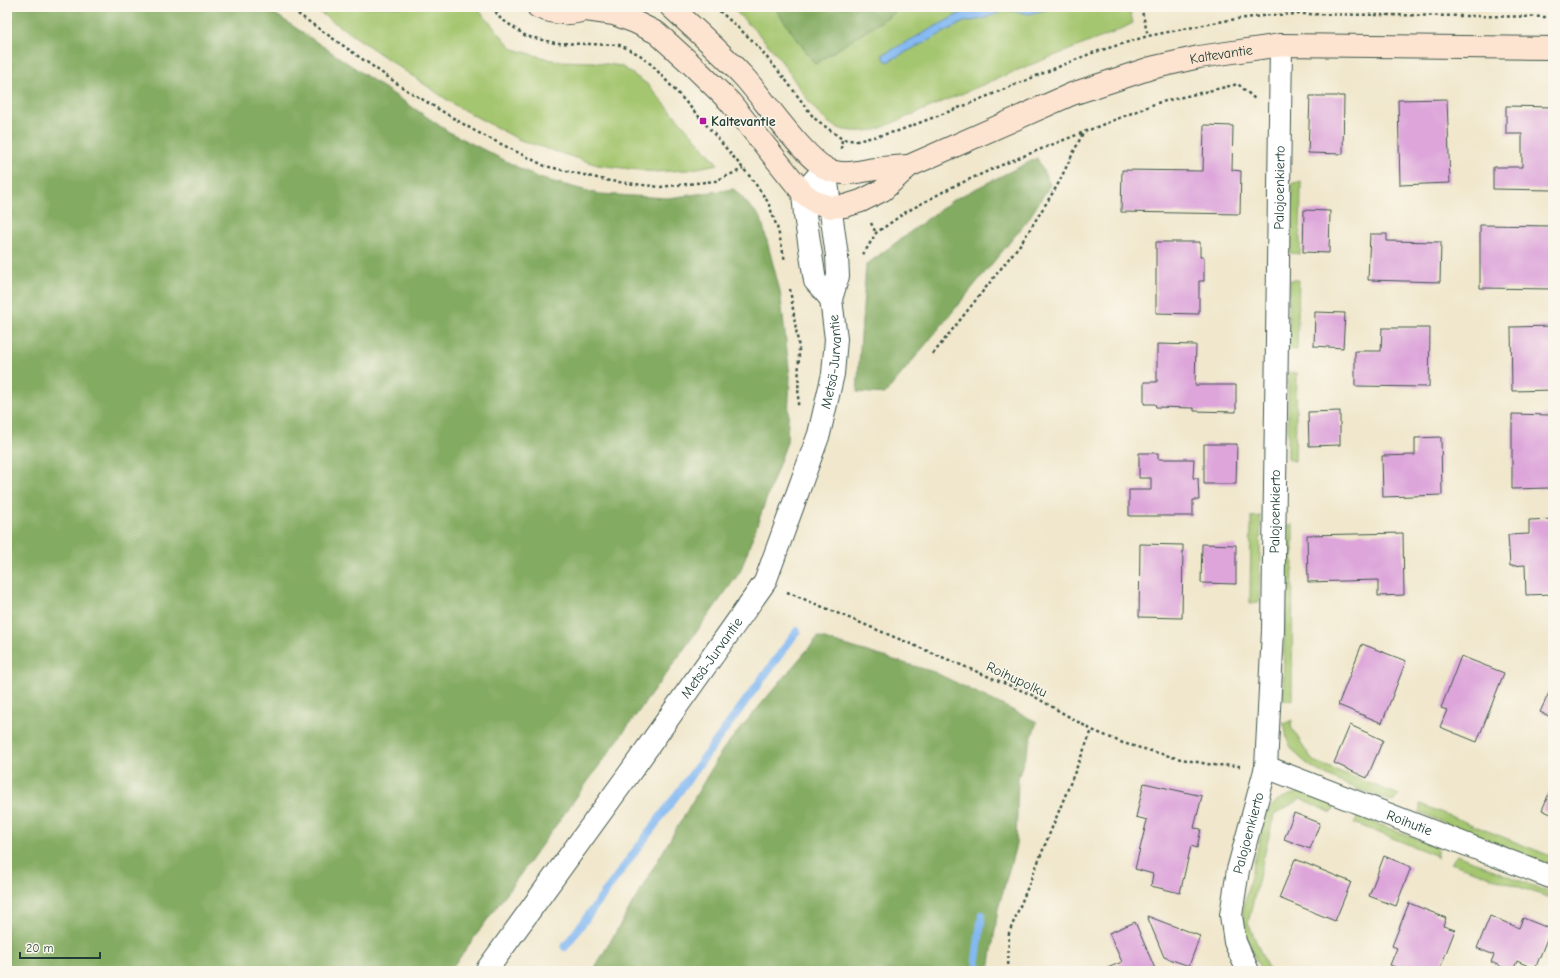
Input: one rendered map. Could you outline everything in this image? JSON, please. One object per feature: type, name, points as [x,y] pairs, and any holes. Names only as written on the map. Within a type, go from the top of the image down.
[{"type":"street","points":[[538,7],[550,12],[568,14],[588,8],[614,14],[657,34],[689,62],[730,102],[803,193],[817,203],[830,207]]},
{"type":"street","name":"Kaltevantie","points":[[671,7],[709,41],[744,77],[808,154],[831,171],[850,174],[875,169],[909,166],[1072,94],[1151,68],[1199,57],[1281,45],[1553,48]]},
{"type":"street","name":"Palojoenkierto","points":[[1248,971],[1235,942],[1231,914],[1238,870],[1266,767],[1273,623],[1281,45]]},
{"type":"street","name":"Kaltevantie","points":[[830,207],[845,206],[861,201],[883,190],[909,166]]},
{"type":"street","points":[[803,193],[825,168]]},
{"type":"street","name":"Metsä-Jurvantie","points":[[486,971],[631,771],[765,582],[820,434],[833,374],[836,339],[831,299],[838,276],[837,256],[825,168]]},
{"type":"street","name":"Metsä-Jurvantie","points":[[803,193],[811,261],[815,281],[831,299]]},
{"type":"street","name":"Roihutie","points":[[1266,767],[1553,878]]},
{"type":"path","points":[[288,7],[405,89],[475,131],[545,166],[610,181],[660,187],[715,181],[743,169]]},
{"type":"path","points":[[492,7],[500,18],[526,36],[555,43],[620,45],[640,55],[653,66],[703,121],[752,179],[768,202],[778,230],[786,265],[811,261]]},
{"type":"path","points":[[1141,7],[1148,36]]},
{"type":"path","points":[[837,256],[861,255],[866,250],[876,233],[906,212],[952,187],[1083,132],[1157,103],[1238,84],[1262,105],[1280,109]]},
{"type":"path","points":[[933,354],[1022,242],[1057,186],[1083,132]]},
{"type":"path","points":[[790,285],[797,332]]},
{"type":"path","name":"Roihupolku","points":[[765,582],[1030,694],[1092,730],[1123,743],[1176,758],[1213,765],[1266,767]]},
{"type":"path","points":[[1008,971],[1009,933],[1092,730]]},
{"type":"green space","points":[[7,7],[265,7],[449,132],[539,178],[599,194],[668,198],[734,189],[761,218],[780,291],[790,376],[787,442],[740,572],[450,971],[7,971]]},
{"type":"green space","points":[[312,7],[476,7],[513,49],[556,61],[593,62],[621,66],[647,84],[718,164],[687,170],[655,172],[598,165],[520,140],[456,106]]},
{"type":"green space","points":[[731,7],[774,7],[815,64],[903,7],[1129,7],[1133,23],[1113,33],[1025,67],[876,130],[856,131],[841,129],[828,122],[812,105],[776,54]]},
{"type":"green space","points":[[774,7],[903,7],[815,64]]},
{"type":"green space","points":[[1037,158],[1050,185],[1028,220],[885,394],[857,392],[866,265],[953,200]]},
{"type":"green space","points":[[1301,182],[1300,254],[1290,253],[1292,183]]},
{"type":"green space","points":[[1290,280],[1299,280],[1297,350],[1288,349]]},
{"type":"green space","points":[[1288,372],[1297,373],[1295,461],[1288,459]]},
{"type":"green space","points":[[1261,516],[1259,602],[1250,603],[1251,517]]},
{"type":"green space","points":[[1293,525],[1292,700],[1283,700],[1286,526]]},
{"type":"green space","points":[[818,637],[934,672],[1037,722],[1018,778],[1016,845],[998,909],[989,971],[593,971],[723,749]]},
{"type":"green space","points":[[1292,720],[1291,727],[1313,761],[1399,795],[1393,802],[1333,779],[1304,762],[1294,751],[1287,739],[1284,724]]},
{"type":"green space","points":[[1300,792],[1335,806],[1332,813],[1300,799],[1274,815],[1248,923],[1269,971],[1261,971],[1245,935],[1242,924],[1243,909],[1266,813],[1280,799]]},
{"type":"green space","points":[[1420,804],[1553,857],[1553,866],[1420,813]]},
{"type":"green space","points":[[1358,816],[1437,847],[1437,858],[1435,855],[1354,823]]},
{"type":"green space","points":[[1457,855],[1553,894],[1553,899],[1451,863]]},
{"type":"water","points":[[972,7],[1057,7],[1029,14],[1007,10],[983,19],[964,22],[887,62],[882,55]]},
{"type":"building","points":[[1310,96],[1344,96],[1343,154],[1308,153]]},
{"type":"building","points":[[1447,99],[1450,183],[1400,185],[1398,100]]},
{"type":"building","points":[[1506,106],[1553,107],[1553,190],[1493,189],[1493,167],[1522,167],[1522,134],[1506,134]]},
{"type":"building","points":[[1204,125],[1233,126],[1232,170],[1241,171],[1240,214],[1121,212],[1122,170],[1203,171]]},
{"type":"building","points":[[1304,210],[1330,211],[1329,253],[1303,252]]},
{"type":"building","points":[[1480,225],[1553,226],[1553,289],[1480,288]]},
{"type":"building","points":[[1370,234],[1387,234],[1387,241],[1441,242],[1440,282],[1368,280]]},
{"type":"building","points":[[1156,242],[1200,242],[1200,257],[1204,257],[1204,281],[1199,281],[1199,314],[1156,313]]},
{"type":"building","points":[[1315,312],[1345,313],[1343,348],[1314,346]]},
{"type":"building","points":[[1553,326],[1553,390],[1512,391],[1511,327]]},
{"type":"building","points":[[1382,328],[1430,328],[1429,387],[1355,386],[1355,351],[1381,351]]},
{"type":"building","points":[[1157,344],[1196,345],[1195,385],[1236,385],[1236,412],[1194,411],[1194,408],[1156,407],[1155,404],[1144,404],[1144,382],[1157,382]]},
{"type":"building","points":[[1340,411],[1340,445],[1309,446],[1308,412]]},
{"type":"building","points":[[1512,414],[1550,415],[1550,427],[1553,427],[1553,447],[1550,447],[1550,488],[1512,489]]},
{"type":"building","points":[[1441,437],[1442,495],[1383,497],[1382,456],[1415,455],[1415,438]]},
{"type":"building","points":[[1204,444],[1237,444],[1236,484],[1204,484]]},
{"type":"building","points":[[1139,453],[1158,453],[1158,459],[1194,459],[1193,478],[1198,478],[1199,500],[1193,500],[1193,516],[1129,516],[1129,490],[1151,490],[1151,478],[1139,478]]},
{"type":"building","points":[[1553,519],[1553,594],[1526,595],[1525,565],[1510,566],[1508,535],[1529,534],[1529,520]]},
{"type":"building","points":[[1403,533],[1404,595],[1378,596],[1378,580],[1308,582],[1307,535]]},
{"type":"building","points":[[1140,544],[1183,545],[1182,618],[1139,617]]},
{"type":"building","points":[[1202,544],[1236,545],[1236,584],[1201,583]]},
{"type":"building","points":[[1362,644],[1406,661],[1382,723],[1338,705]]},
{"type":"building","points":[[1461,656],[1504,673],[1477,742],[1440,727],[1447,710],[1441,708]]},
{"type":"building","points":[[1553,684],[1553,718],[1540,712]]},
{"type":"building","points":[[1350,725],[1383,740],[1367,778],[1334,763]]},
{"type":"building","points":[[1144,783],[1202,796],[1194,828],[1201,829],[1197,848],[1191,846],[1180,893],[1151,886],[1153,874],[1135,869],[1147,820],[1136,817]]},
{"type":"building","points":[[1553,784],[1553,815],[1542,810]]},
{"type":"building","points":[[1294,813],[1320,823],[1310,849],[1284,839]]},
{"type":"building","points":[[1384,856],[1411,867],[1396,906],[1369,896]]},
{"type":"building","points":[[1295,859],[1351,882],[1335,921],[1279,898]]},
{"type":"building","points":[[1409,903],[1446,918],[1443,926],[1455,930],[1439,971],[1405,971],[1390,965],[1397,948],[1392,946]]},
{"type":"building","points":[[1147,916],[1200,936],[1189,966],[1164,957]]},
{"type":"building","points":[[1490,916],[1519,928],[1523,918],[1551,929],[1535,969],[1517,961],[1513,971],[1511,971],[1491,962],[1494,955],[1477,948]]},
{"type":"building","points":[[1135,922],[1156,971],[1100,971],[1122,962],[1109,933]]},
{"type":"waterway","points":[[565,947],[797,631]]},
{"type":"waterway","points":[[979,971],[976,960],[982,915]]},
{"type":"place","name":"Kaltevantie","points":[[703,121]]}]
